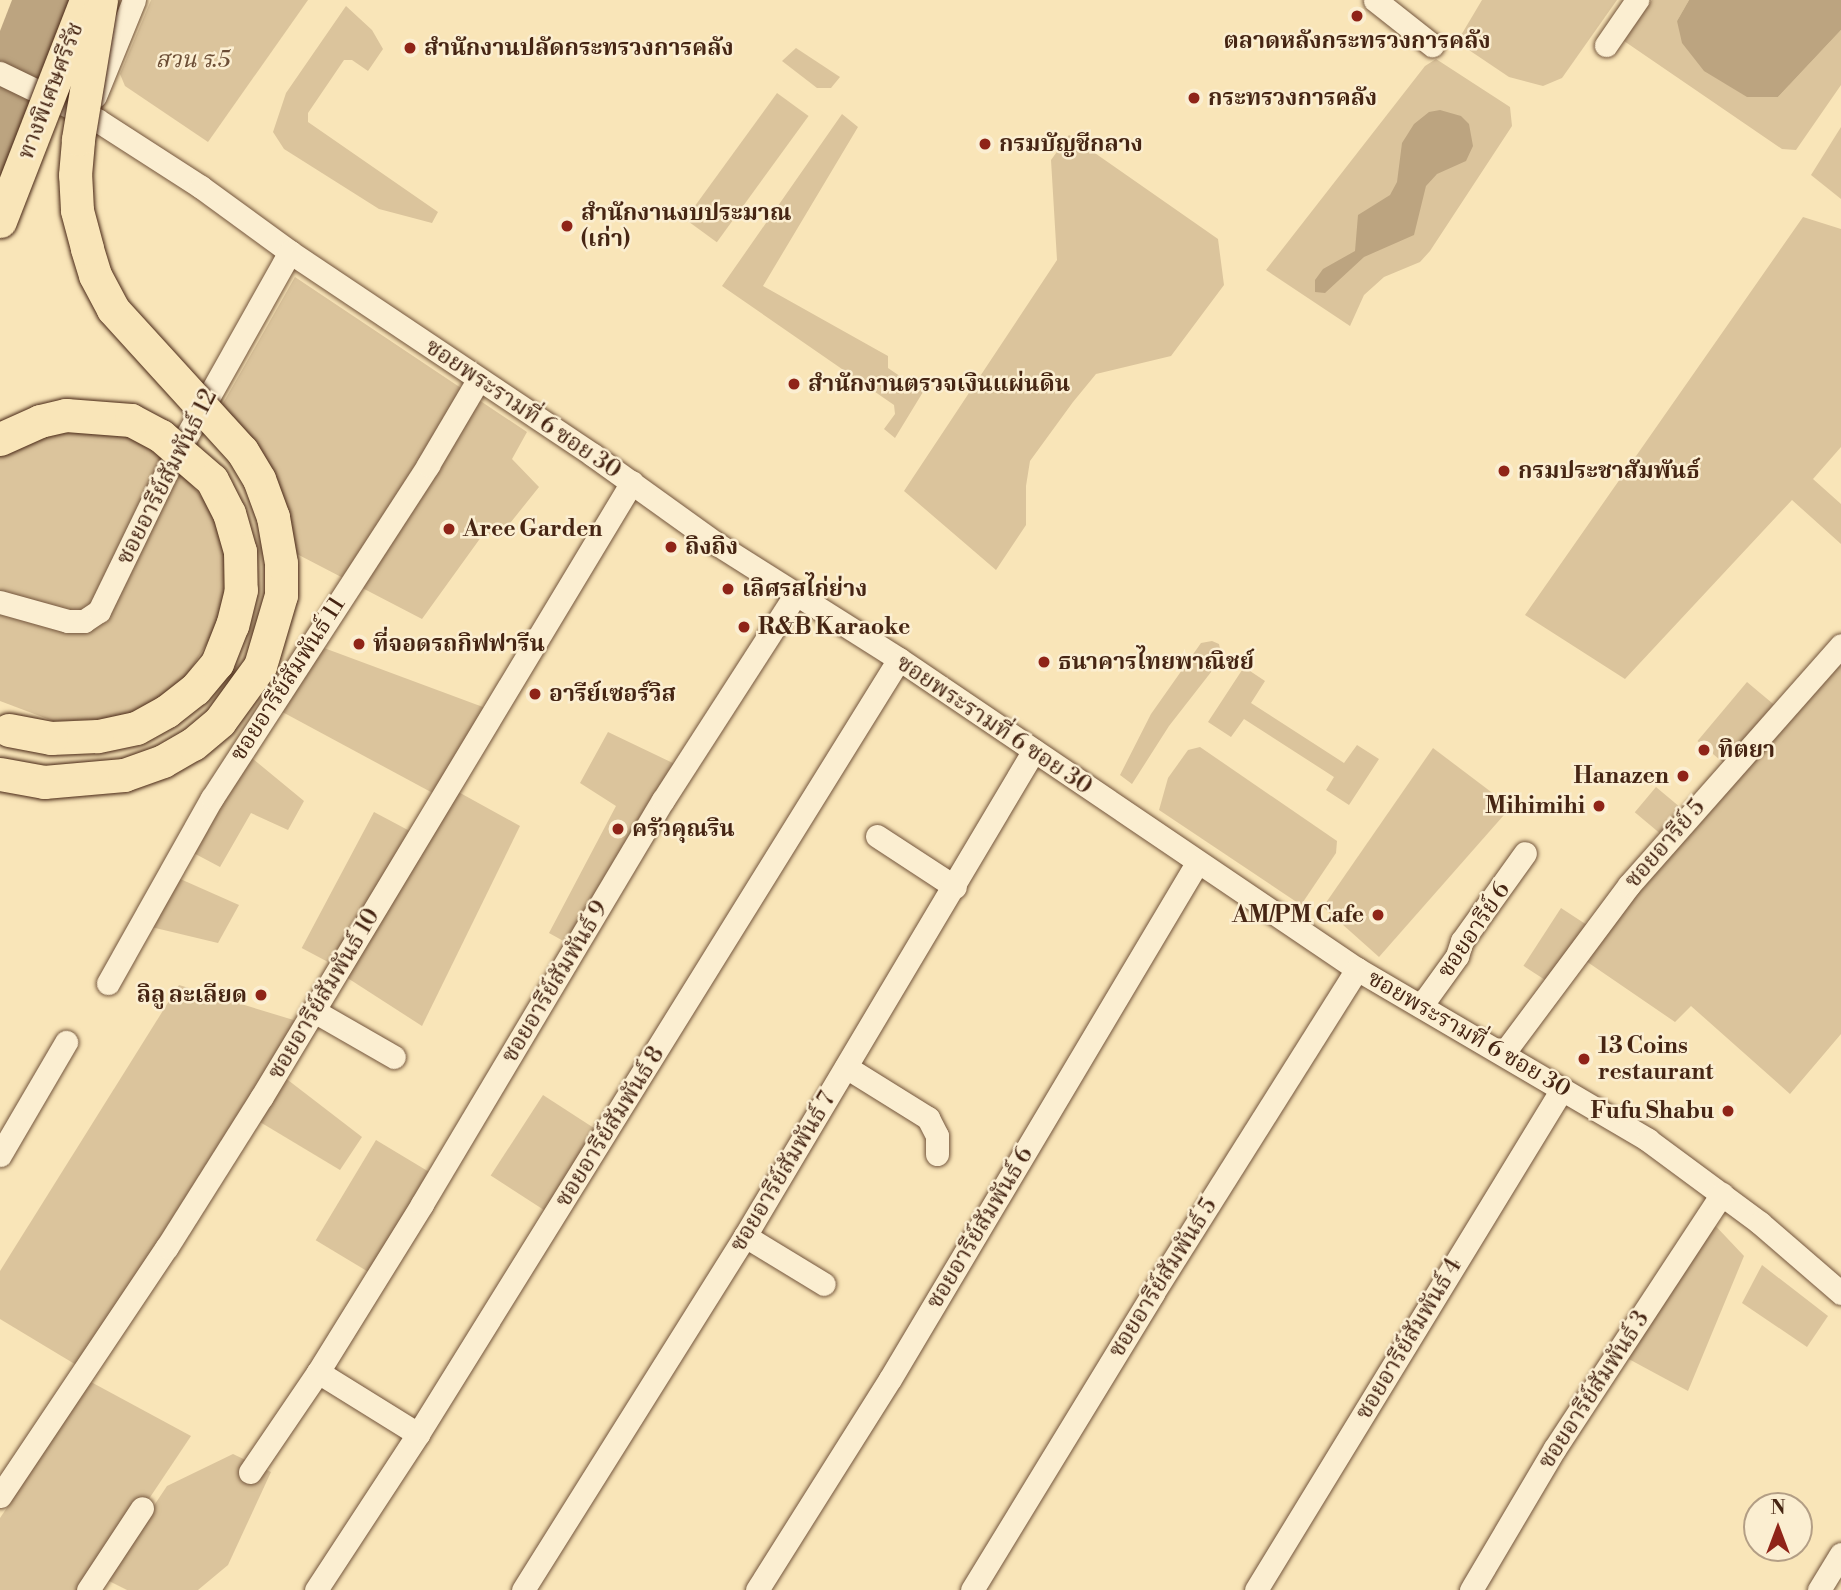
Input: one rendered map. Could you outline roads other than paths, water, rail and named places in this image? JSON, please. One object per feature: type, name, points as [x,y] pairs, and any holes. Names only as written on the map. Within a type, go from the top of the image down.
[{"type":"highway","name":"ทางพิเศษศรีรัช","points":[[0,221],[86,0]]},
{"type":"highway","points":[[0,774],[44,782],[82,781],[124,775],[163,761],[193,744],[220,721],[260,666],[282,594],[281,563],[273,517],[259,479],[242,451],[113,309],[95,275],[77,210],[75,174],[78,139],[101,0]]},
{"type":"highway","points":[[0,439],[30,425],[66,415],[131,420],[161,436],[212,480],[229,513],[240,551],[241,590],[232,625],[217,663],[195,689],[167,711],[136,728],[97,736],[51,738],[9,730]]},
{"type":"street","points":[[87,115],[134,0]]},
{"type":"street","points":[[1375,0],[1432,45]]},
{"type":"street","points":[[1606,45],[1637,0]]},
{"type":"street","name":"ซอยพระรามที่ 6 ซอย 30","points":[[0,73],[87,115],[201,187],[290,252],[632,482],[717,544],[899,659],[1357,969],[1638,1134],[1722,1194],[1841,1293]]},
{"type":"street","name":"ซอยอารีย์สัมพันธ์ 12","points":[[0,602],[68,621],[84,621],[99,611],[168,469],[290,252]]},
{"type":"street","name":"ซอยอารีย์สัมพันธ์ 11","points":[[108,984],[212,799],[428,465],[478,380]]},
{"type":"street","name":"ซอยอารีย์สัมพันธ์ 10","points":[[0,1496],[167,1247],[314,1011],[496,704],[632,482]]},
{"type":"street","name":"ซอยอารีย์สัมพันธ์ 9","points":[[250,1472],[318,1372],[422,1204],[663,800],[795,595]]},
{"type":"street","name":"ซอยอารีย์ 5","points":[[1503,1054],[1629,885],[1841,645]]},
{"type":"street","name":"ซอยอารีย์สัมพันธ์ 8","points":[[316,1590],[418,1434],[899,659]]},
{"type":"street","name":"ซอยอารีย์สัมพันธ์ 7","points":[[523,1590],[745,1236],[955,887],[1034,750]]},
{"type":"street","points":[[877,836],[955,887]]},
{"type":"street","name":"ซอยอารีย์ 6","points":[[1421,1006],[1457,956],[1462,941],[1525,853]]},
{"type":"street","name":"ซอยอารีย์สัมพันธ์ 6","points":[[757,1590],[890,1379],[1197,863]]},
{"type":"street","name":"ซอยอารีย์สัมพันธ์ 5","points":[[972,1590],[1153,1293],[1357,969]]},
{"type":"street","points":[[314,1011],[394,1057]]},
{"type":"street","points":[[0,1155],[66,1042]]},
{"type":"street","points":[[846,1067],[928,1118],[937,1136],[937,1154]]},
{"type":"street","name":"ซอยอารีย์สัมพันธ์ 4","points":[[1256,1590],[1562,1089]]},
{"type":"street","name":"ซอยอารีย์สัมพันธ์ 3","points":[[1471,1590],[1555,1448],[1722,1194]]},
{"type":"street","points":[[745,1236],[824,1284]]},
{"type":"street","points":[[318,1372],[418,1434]]},
{"type":"street","points":[[88,1590],[142,1508]]},
{"type":"street","points":[[1819,1590],[1841,1554]]},
{"type":"place","name":"ตลาดหลังกระทรวงการคลัง","points":[[1357,16]]},
{"type":"place","name":"สำนักงานปลัดกระทรวงการคลัง","points":[[410,48]]},
{"type":"place","name":"กระทรวงการคลัง","points":[[1194,98]]},
{"type":"place","name":"กรมบัญชีกลาง","points":[[985,144]]},
{"type":"place","name":"สำนักงานงบประมาณ (เก่า)","points":[[567,226]]},
{"type":"place","name":"สำนักงานตรวจเงินแผ่นดิน","points":[[794,384]]},
{"type":"place","name":"กรมประชาสัมพันธ์","points":[[1504,471]]},
{"type":"place","name":"Aree Garden","points":[[449,529]]},
{"type":"place","name":"ถิงถิง","points":[[671,547]]},
{"type":"place","name":"เลิศรสไก่ย่าง","points":[[728,589]]},
{"type":"place","name":"R&B Karaoke","points":[[744,627]]},
{"type":"place","name":"ที่จอดรถกิฟฟารีน","points":[[359,644]]},
{"type":"place","name":"ธนาคารไทยพาณิชย์","points":[[1044,662]]},
{"type":"place","name":"อารีย์เซอร์วิส","points":[[535,694]]},
{"type":"place","name":"ทิตยา","points":[[1704,750]]},
{"type":"place","name":"Hanazen","points":[[1683,776]]},
{"type":"place","name":"Mihimihi","points":[[1599,806]]},
{"type":"place","name":"ครัวคุณริน","points":[[618,829]]},
{"type":"place","name":"AM/PM Cafe","points":[[1378,915]]},
{"type":"place","name":"ลิลู ละเลียด","points":[[261,995]]},
{"type":"place","name":"13 Coins restaurant","points":[[1584,1059]]},
{"type":"place","name":"Fufu Shabu","points":[[1728,1111]]},
{"type":"park label","name":"สวน ร.5","points":[[193,60]]}]
